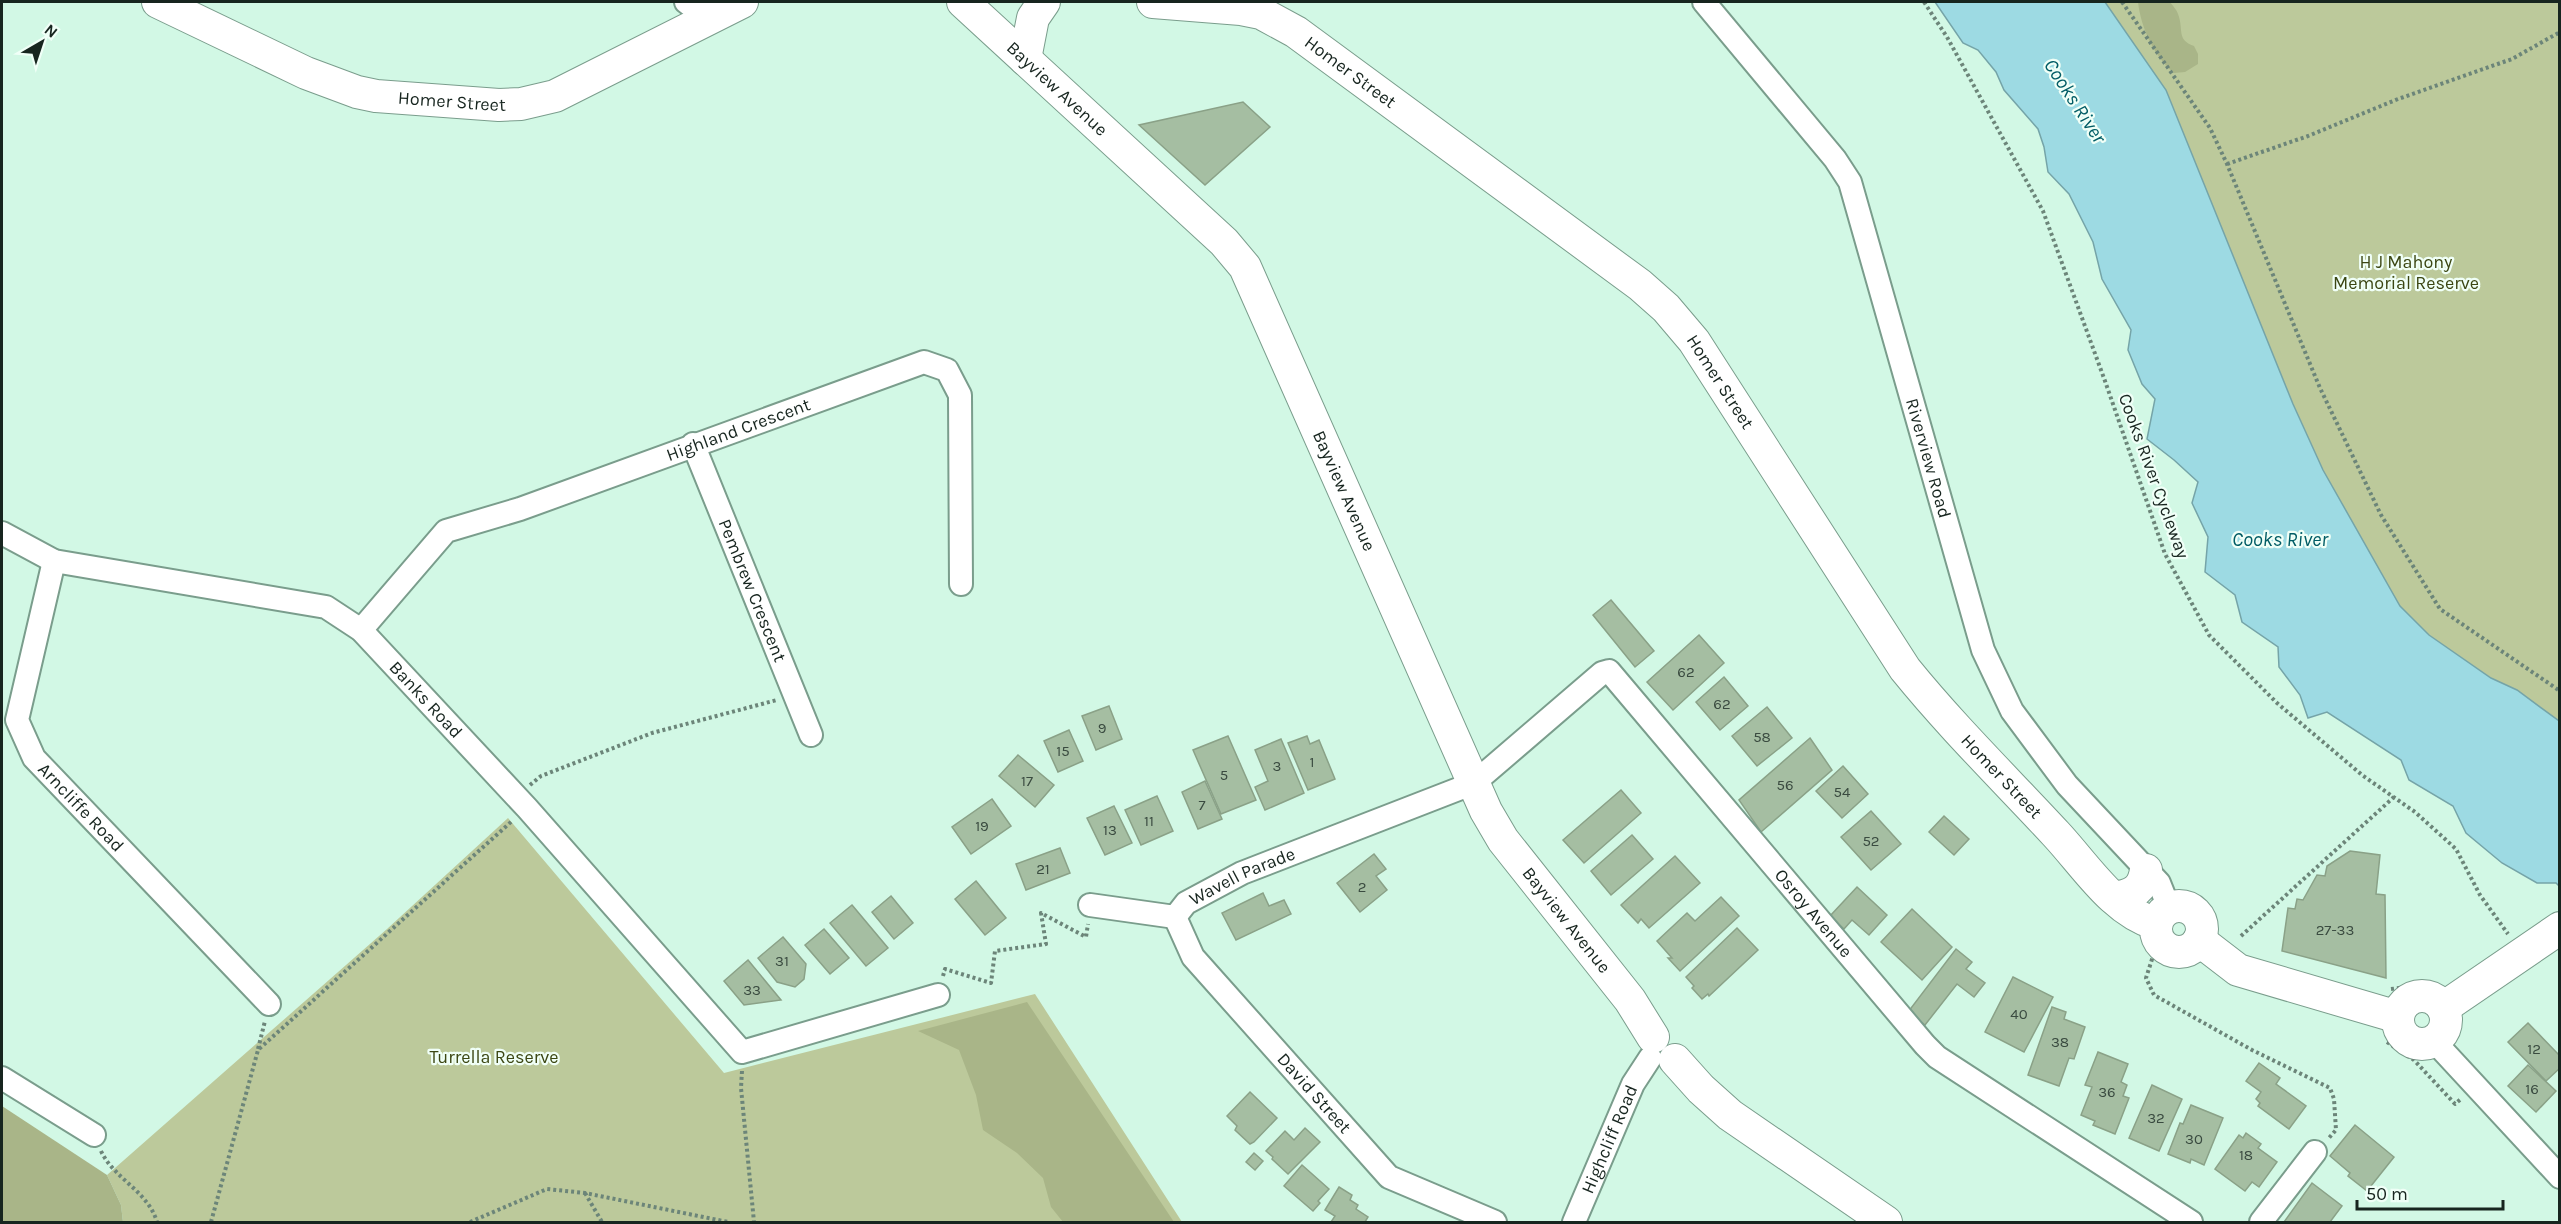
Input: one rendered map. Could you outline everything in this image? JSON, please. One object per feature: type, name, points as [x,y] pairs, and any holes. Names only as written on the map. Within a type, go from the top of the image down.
[{"type":"main road","name":"Homer Street","points":[[158,2],[306,73],[348,89],[376,96],[499,105],[521,104],[555,96],[696,10],[742,2]]},
{"type":"main road","name":"Bayview Avenue","points":[[963,2],[1224,242],[1245,267],[1474,783],[1503,840],[1630,1000],[1659,1052],[1730,1116],[1886,1222]]},
{"type":"main road","points":[[1025,59],[1033,18],[1044,2]]},
{"type":"main road","name":"Homer Street","points":[[1153,2],[1241,9],[1279,21],[1653,296],[1694,341],[1905,669],[1945,718],[2114,898],[2160,928],[2184,906],[2196,914],[2202,927],[2199,940],[2238,970],[2390,1029]]},
{"type":"main road","points":[[2114,898],[2134,893],[2140,888],[2146,870]]},
{"type":"main road","points":[[2390,1029],[2401,1032],[2412,1042],[2426,1044],[2440,1025],[2559,927]]},
{"type":"main road","points":[[2440,1025],[2559,950]]},
{"type":"street","name":"Riverview Road","points":[[1704,2],[1835,159],[1850,182],[1983,650],[2013,711],[2067,785],[2158,883],[2160,928]]},
{"type":"street","name":"Highland Crescent","points":[[361,630],[446,531],[520,509],[693,444],[924,362],[947,370],[960,395],[962,584]]},
{"type":"street","name":"Pembrew Crescent","points":[[693,444],[811,735]]},
{"type":"street","name":"Banks Road","points":[[2,533],[54,561],[326,607],[361,630],[521,802],[742,1052]]},
{"type":"street","name":"Arncliffe Road","points":[[54,561],[17,720],[34,758],[269,1004]]},
{"type":"street","name":"Osroy Avenue","points":[[1474,783],[1602,673],[1609,671],[1937,1057],[2191,1222]]},
{"type":"street","name":"Wavell Parade","points":[[1090,905],[1175,917],[1186,903],[1242,873],[1474,783]]},
{"type":"street","name":"David Street","points":[[1175,917],[1193,957],[1389,1177],[1495,1222]]},
{"type":"street","points":[[742,1052],[938,995]]},
{"type":"street","points":[[2440,1025],[2559,1177]]},
{"type":"street","name":"Highcliff Road","points":[[1574,1222],[1633,1084],[1659,1052]]},
{"type":"street","points":[[2,1078],[94,1135]]},
{"type":"street","points":[[2261,1222],[2315,1152]]},
{"type":"path","name":"Cooks River Cycleway","points":[[1924,2],[1947,37],[2043,211],[2165,554],[2209,635],[2277,703],[2362,775],[2415,812],[2456,849],[2480,895],[2513,940]]},
{"type":"path","points":[[2122,2],[2210,128],[2228,164],[2320,388],[2381,515],[2440,609],[2559,691]]},
{"type":"path","points":[[2228,164],[2308,136],[2398,99],[2512,59],[2559,32]]},
{"type":"path","points":[[258,1050],[521,802],[541,776],[652,733],[795,695]]},
{"type":"path","points":[[2241,936],[2394,797]]},
{"type":"path","points":[[938,995],[945,969],[991,983],[995,951],[1046,944],[1041,913],[1086,937],[1090,905]]},
{"type":"path","points":[[2160,928],[2146,978],[2154,995],[2252,1050],[2330,1088],[2334,1099],[2336,1130],[2321,1149],[2315,1152]]},
{"type":"path","points":[[211,1222],[269,1004]]},
{"type":"path","points":[[2390,1029],[2414,1060],[2455,1104]]},
{"type":"path","points":[[742,1052],[741,1088],[754,1222]]},
{"type":"path","points":[[94,1135],[107,1164],[144,1198],[151,1207],[157,1222]]},
{"type":"path","points":[[470,1222],[546,1189],[585,1193],[728,1222]]},
{"type":"path","points":[[585,1193],[602,1222]]},
{"type":"green space","name":"H J Mahony Memorial Reserve","points":[[2105,2],[2559,2],[2559,721],[2517,690],[2491,678],[2429,635],[2400,606],[2323,470],[2293,404],[2186,140]]},
{"type":"green space","points":[[2138,2],[2170,2],[2180,19],[2185,41],[2194,46],[2198,54],[2198,64],[2185,72],[2174,73],[2167,66],[2150,41],[2142,22]]},
{"type":"green space","name":"Turrella Reserve","points":[[508,818],[724,1073],[1035,994],[1182,1222],[123,1222],[121,1205],[107,1175],[387,929]]},
{"type":"green space","points":[[1027,1002],[1174,1222],[1063,1222],[1051,1207],[1043,1178],[1017,1153],[983,1130],[976,1095],[959,1050],[918,1031]]},
{"type":"green space","points":[[2,1106],[107,1175],[121,1205],[123,1222],[2,1222]]},
{"type":"water","name":"Cooks River","points":[[1935,2],[2105,2],[2166,90],[2293,404],[2323,470],[2400,606],[2429,635],[2491,678],[2517,690],[2559,721],[2559,886],[2556,883],[2537,883],[2502,863],[2466,833],[2453,806],[2409,780],[2401,760],[2327,712],[2308,718],[2300,695],[2279,667],[2278,647],[2242,622],[2235,595],[2205,572],[2208,537],[2192,503],[2198,482],[2147,439],[2155,399],[2142,384],[2128,350],[2131,330],[2102,279],[2093,242],[2069,194],[2048,172],[2038,129],[2004,90],[1996,72],[1978,50],[1963,43]]},
{"type":"building","points":[[1243,102],[1270,127],[1205,185],[1139,125]]},
{"type":"building","points":[[1611,600],[1654,651],[1635,667],[1593,615]]},
{"type":"building","points":[[1699,635],[1724,663],[1673,710],[1647,682]]},
{"type":"building","points":[[1724,677],[1748,706],[1720,730],[1696,702]]},
{"type":"building","points":[[1109,706],[1122,739],[1096,750],[1082,716]]},
{"type":"building","points":[[1767,707],[1792,738],[1757,766],[1732,736]]},
{"type":"building","points":[[1069,730],[1083,761],[1058,772],[1044,741]]},
{"type":"building","points":[[1228,736],[1256,800],[1221,814],[1193,750]]},
{"type":"building","points":[[1307,736],[1310,744],[1319,740],[1335,779],[1308,790],[1288,743]]},
{"type":"building","points":[[1810,738],[1832,770],[1761,832],[1739,800]]},
{"type":"building","points":[[1281,739],[1304,793],[1265,810],[1255,787],[1268,781],[1255,750]]},
{"type":"building","points":[[1018,755],[1054,785],[1035,807],[999,776]]},
{"type":"building","points":[[1843,766],[1868,794],[1842,818],[1816,791]]},
{"type":"building","points":[[1205,781],[1222,819],[1198,829],[1182,792]]},
{"type":"building","points":[[1621,790],[1641,813],[1584,863],[1563,840]]},
{"type":"building","points":[[1157,796],[1173,831],[1141,845],[1125,810]]},
{"type":"building","points":[[992,799],[1011,826],[971,854],[952,827]]},
{"type":"building","points":[[1114,806],[1132,843],[1105,855],[1087,818]]},
{"type":"building","points":[[1871,811],[1901,844],[1871,870],[1841,837]]},
{"type":"building","points":[[1944,816],[1969,839],[1954,855],[1929,832]]},
{"type":"building","points":[[1632,835],[1653,859],[1611,895],[1591,871]]},
{"type":"building","points":[[1060,848],[1070,873],[1026,890],[1016,864]]},
{"type":"building","points":[[2350,851],[2380,855],[2376,894],[2385,895],[2386,978],[2282,951],[2288,908],[2295,909],[2297,899],[2303,900],[2317,875],[2325,876],[2327,866]]},
{"type":"building","points":[[1374,854],[1386,869],[1376,876],[1387,890],[1360,912],[1337,883]]},
{"type":"building","points":[[1675,856],[1700,883],[1649,928],[1641,919],[1638,923],[1621,905]]},
{"type":"building","points":[[976,881],[1006,918],[985,935],[955,899]]},
{"type":"building","points":[[1857,887],[1887,915],[1869,935],[1852,920],[1844,929],[1830,916]]},
{"type":"building","points":[[1263,893],[1269,906],[1284,900],[1291,914],[1236,940],[1222,913]]},
{"type":"building","points":[[891,896],[913,923],[894,939],[872,912]]},
{"type":"building","points":[[1721,897],[1739,916],[1680,971],[1657,941],[1687,913],[1695,921]]},
{"type":"building","points":[[852,905],[888,948],[866,966],[830,923]]},
{"type":"building","points":[[1912,909],[1952,947],[1922,980],[1881,942]]},
{"type":"building","points":[[1737,928],[1758,950],[1709,996],[1708,994],[1702,999],[1686,977]]},
{"type":"building","points":[[824,929],[849,958],[830,974],[805,945]]},
{"type":"building","points":[[783,937],[806,964],[804,979],[795,987],[777,982],[758,958]]},
{"type":"building","points":[[1956,949],[1972,962],[1966,969],[1985,983],[1974,997],[1957,984],[1925,1025],[1908,1012]]},
{"type":"building","points":[[748,960],[781,1000],[744,1005],[724,981]]},
{"type":"building","points":[[2013,977],[2053,997],[2024,1052],[1985,1032]]},
{"type":"building","points":[[2052,1007],[2066,1012],[2064,1019],[2085,1027],[2074,1059],[2069,1058],[2059,1086],[2028,1075]]},
{"type":"building","points":[[2528,1023],[2560,1056],[2560,1068],[2546,1081],[2508,1042]]},
{"type":"building","points":[[2098,1052],[2128,1064],[2121,1082],[2127,1085],[2123,1096],[2129,1098],[2115,1134],[2093,1125],[2095,1121],[2081,1115],[2092,1087],[2085,1085]]},
{"type":"building","points":[[2259,1063],[2280,1078],[2276,1084],[2306,1106],[2289,1129],[2258,1106],[2260,1103],[2256,1099],[2261,1092],[2246,1081]]},
{"type":"building","points":[[2528,1065],[2556,1091],[2536,1112],[2508,1086]]},
{"type":"building","points":[[2152,1085],[2182,1099],[2159,1151],[2129,1138]]},
{"type":"building","points":[[1250,1092],[1277,1118],[1250,1144],[1235,1130],[1237,1126],[1227,1116]]},
{"type":"building","points":[[2191,1105],[2223,1118],[2204,1165],[2191,1159],[2190,1163],[2168,1154],[2180,1123],[2183,1124]]},
{"type":"building","points":[[2355,1125],[2394,1157],[2367,1191],[2348,1176],[2350,1173],[2330,1156]]},
{"type":"building","points":[[1305,1128],[1320,1142],[1288,1174],[1266,1151],[1285,1131],[1294,1140]]},
{"type":"building","points":[[2246,1133],[2261,1144],[2258,1148],[2277,1162],[2259,1187],[2252,1182],[2245,1191],[2215,1169],[2239,1135],[2243,1138]]},
{"type":"building","points":[[1254,1153],[1263,1161],[1255,1170],[1246,1162]]},
{"type":"building","points":[[1302,1165],[1329,1189],[1318,1201],[1320,1203],[1313,1211],[1284,1186]]},
{"type":"building","points":[[2312,1183],[2342,1206],[2330,1222],[2284,1222]]},
{"type":"building","points":[[1339,1187],[1352,1195],[1350,1200],[1358,1205],[1356,1209],[1368,1217],[1365,1222],[1331,1222],[1335,1216],[1325,1210]]}]
